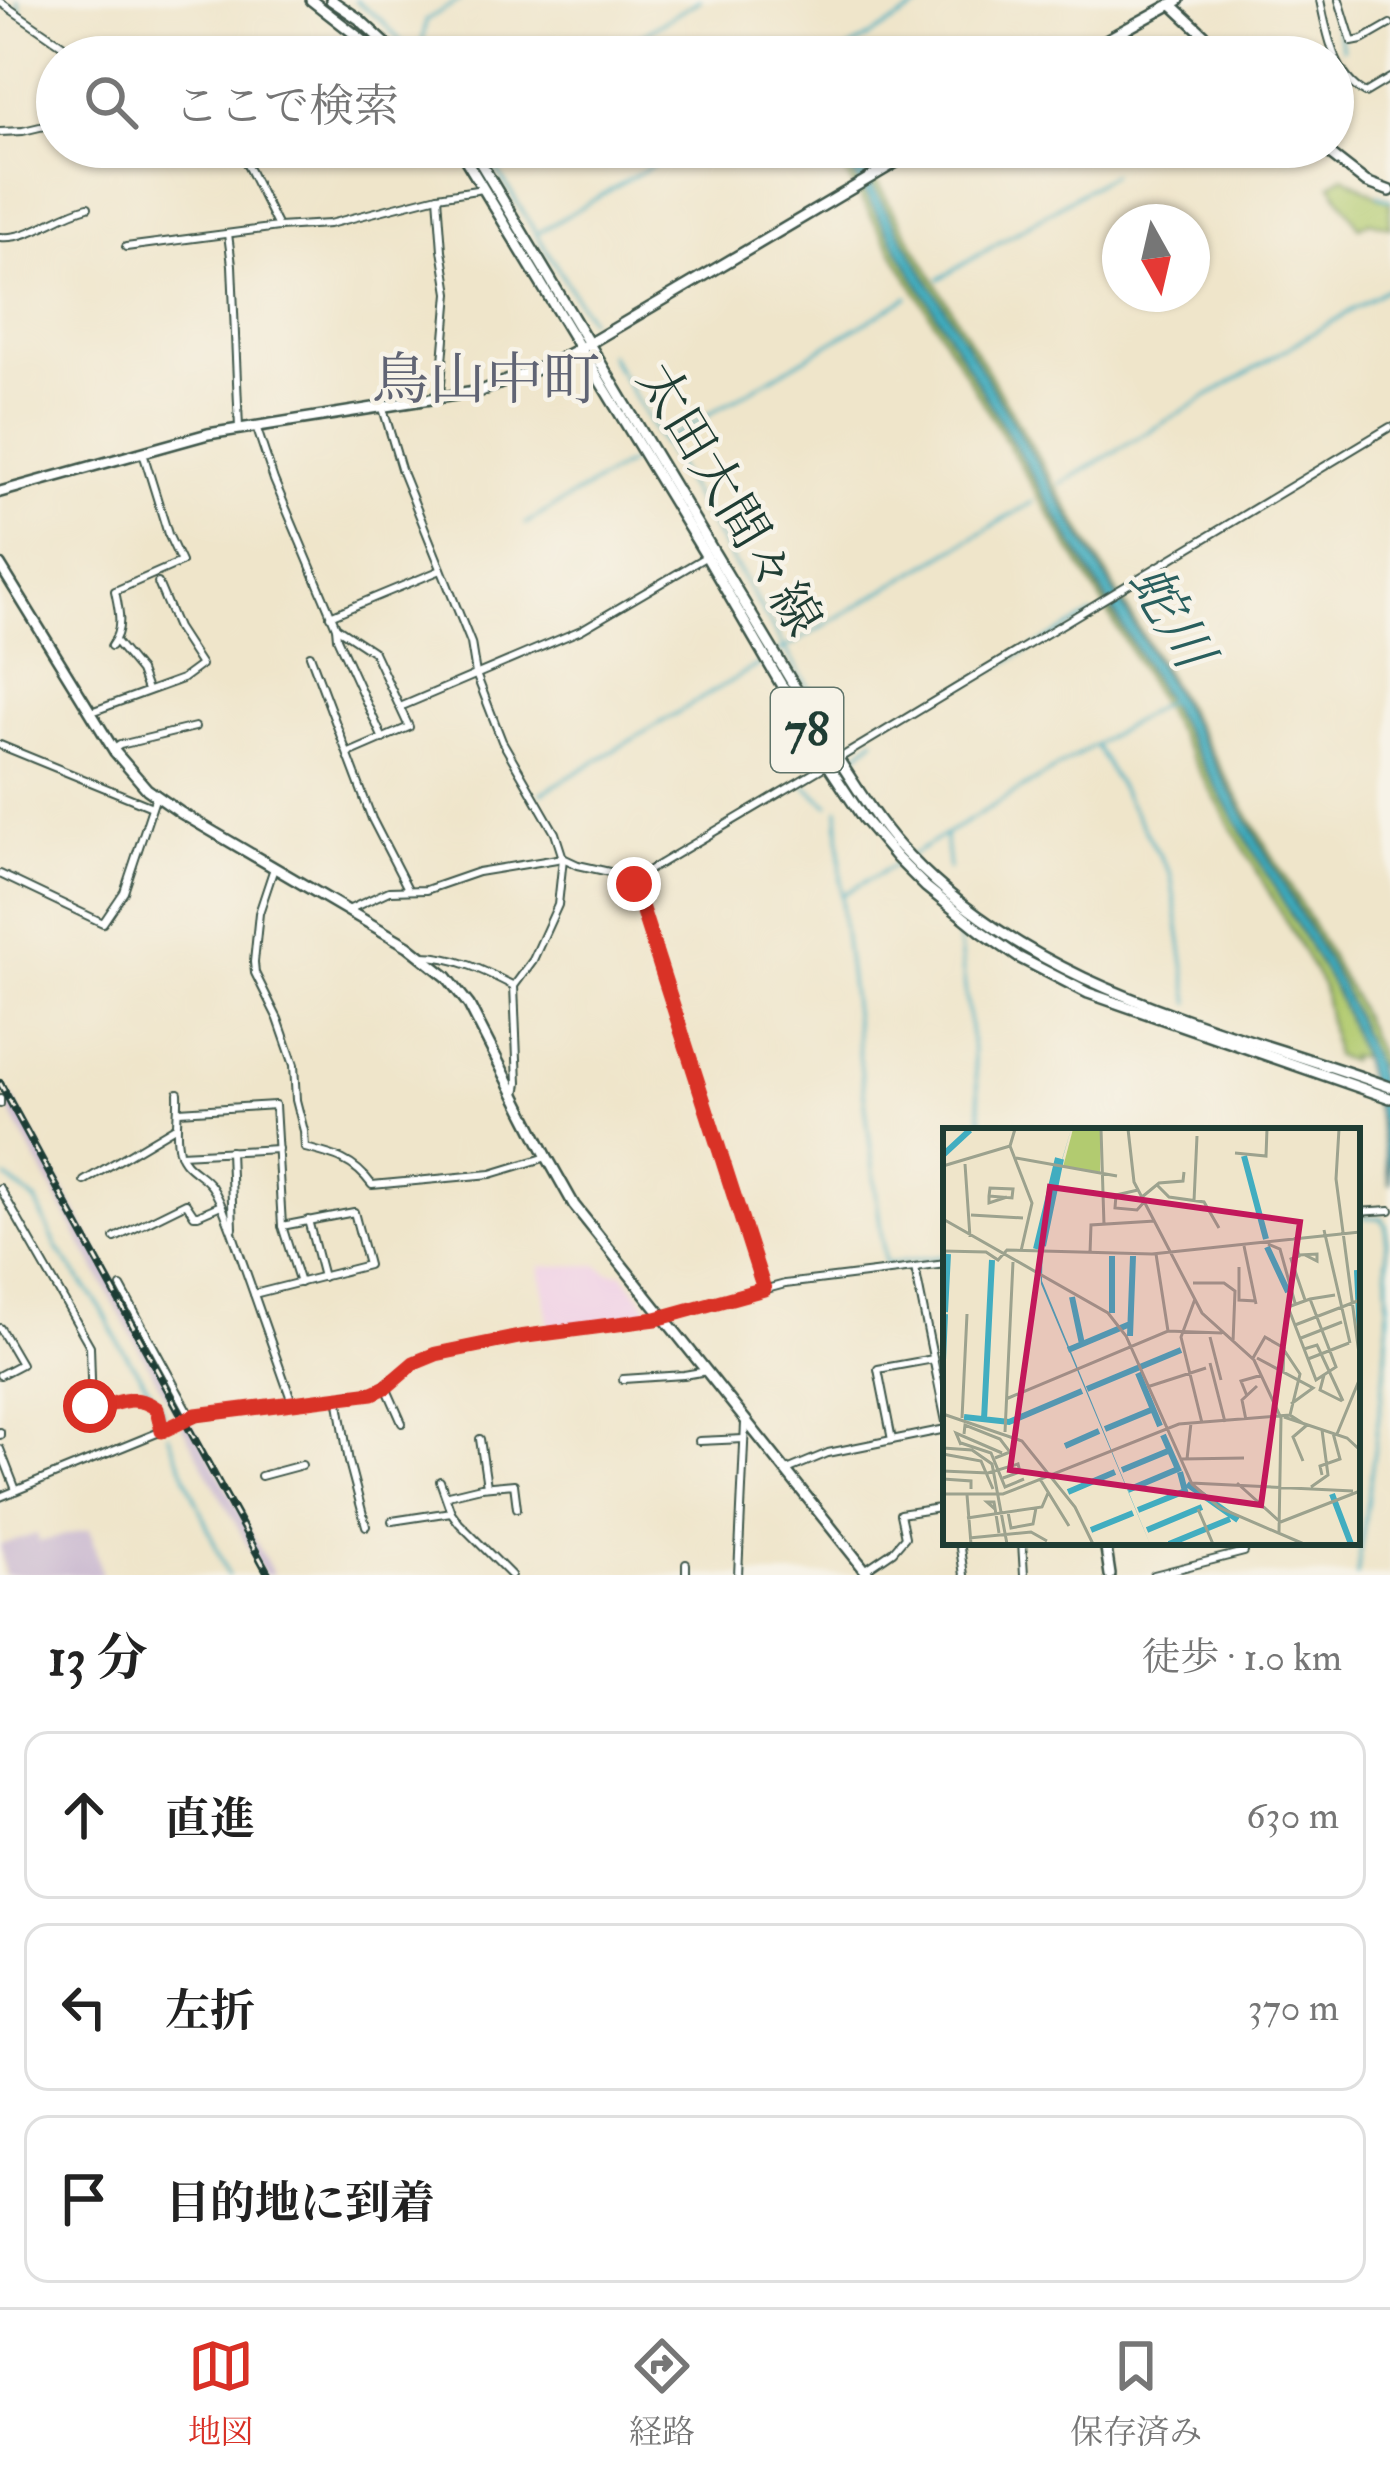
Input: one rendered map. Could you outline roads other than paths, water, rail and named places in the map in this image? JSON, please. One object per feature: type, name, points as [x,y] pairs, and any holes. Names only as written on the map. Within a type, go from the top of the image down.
[{"type":"street","points":[[311,0],[357,36]]},
{"type":"street","points":[[331,0],[377,36]]},
{"type":"street","points":[[1319,0],[1329,36]]},
{"type":"street","points":[[1339,0],[1350,36]]},
{"type":"street","points":[[1112,36],[1173,1],[1207,36]]},
{"type":"street","points":[[0,2],[49,36]]},
{"type":"street","points":[[0,14],[10,10]]},
{"type":"street","points":[[1354,42],[1390,24]]},
{"type":"street","points":[[1354,85],[1365,93],[1390,78]]},
{"type":"street","points":[[0,132],[36,128]]},
{"type":"street","points":[[248,168],[278,227]]},
{"type":"street","name":"太田大間々線","points":[[470,168],[585,345],[833,762]]},
{"type":"street","name":"太田大間々線","points":[[483,168],[707,556],[833,762],[906,854],[959,902],[1021,947],[1084,979],[1358,1081],[1390,1088]]},
{"type":"street","points":[[0,492],[188,438],[481,391],[508,382],[585,345],[887,168]]},
{"type":"street","points":[[1348,168],[1366,182],[1390,191]]},
{"type":"street","points":[[126,247],[329,224],[483,189]]},
{"type":"street","points":[[438,196],[449,288],[440,396]]},
{"type":"street","points":[[0,237],[12,238],[88,207]]},
{"type":"street","points":[[228,234],[239,428]]},
{"type":"street","points":[[382,405],[402,472],[471,643],[476,674],[502,741],[555,833],[563,858],[558,905],[533,960],[514,986],[516,1094]]},
{"type":"street","points":[[255,425],[337,638],[383,739]]},
{"type":"street","points":[[764,1289],[634,884],[636,878],[1390,428]]},
{"type":"street","points":[[143,453],[181,562],[115,591],[120,615],[113,643],[140,671],[146,690]]},
{"type":"street","points":[[400,707],[580,630],[707,556]]},
{"type":"street","points":[[0,565],[114,749],[154,801]]},
{"type":"street","points":[[330,616],[441,570]]},
{"type":"street","points":[[91,712],[189,676],[201,665],[177,628],[158,583]]},
{"type":"street","points":[[336,627],[374,652],[409,727],[350,753]]},
{"type":"street","points":[[310,655],[372,819],[408,889]]},
{"type":"street","points":[[114,749],[195,727]]},
{"type":"street","points":[[0,745],[154,801],[422,956],[470,1005],[574,1204],[867,1572],[905,1537],[900,1514],[943,1507]]},
{"type":"street","points":[[0,874],[103,923],[124,892],[154,801]]},
{"type":"street","points":[[345,912],[388,891],[426,890],[478,872],[563,858],[636,878]]},
{"type":"street","points":[[274,868],[259,913],[255,974],[294,1064],[305,1148],[360,1168],[372,1185],[491,1174],[547,1157]]},
{"type":"street","points":[[422,956],[470,966],[514,986]]},
{"type":"street","name":"太田大間々線","points":[[1358,1081],[1390,1098]]},
{"type":"street","points":[[178,1093],[180,1154],[187,1166],[211,1184],[292,1402]]},
{"type":"street","points":[[179,1111],[275,1105],[282,1226],[300,1283]]},
{"type":"street","points":[[84,1181],[176,1127]]},
{"type":"street","points":[[180,1154],[278,1149]]},
{"type":"street","points":[[230,1151],[232,1232]]},
{"type":"street","points":[[0,1188],[90,1346],[92,1411],[138,1399],[157,1409],[162,1431]]},
{"type":"street","points":[[115,1238],[186,1203],[198,1216],[220,1205]]},
{"type":"street","points":[[1360,1212],[1390,1210]]},
{"type":"street","points":[[254,1294],[368,1265],[354,1212],[282,1226]]},
{"type":"street","points":[[308,1220],[323,1277]]},
{"type":"street","points":[[0,1497],[191,1417],[373,1393],[414,1363],[436,1354],[664,1317],[785,1284],[943,1264]]},
{"type":"street","points":[[915,1268],[943,1411]]},
{"type":"street","points":[[121,1287],[191,1417]]},
{"type":"street","points":[[0,1328],[21,1364],[0,1375]]},
{"type":"street","points":[[892,1441],[878,1370],[933,1359]]},
{"type":"street","points":[[622,1379],[707,1371]]},
{"type":"street","points":[[386,1387],[402,1423]]},
{"type":"street","points":[[338,1397],[366,1526]]},
{"type":"street","points":[[738,1575],[745,1420]]},
{"type":"street","points":[[787,1470],[828,1453],[943,1427]]},
{"type":"street","points":[[480,1439],[487,1486]]},
{"type":"street","points":[[699,1441],[744,1439]]},
{"type":"street","points":[[0,1448],[16,1491]]},
{"type":"street","points":[[261,1476],[302,1465]]},
{"type":"street","points":[[440,1481],[451,1512],[511,1575]]},
{"type":"street","points":[[446,1495],[514,1484],[518,1508]]},
{"type":"street","points":[[392,1521],[451,1512]]},
{"type":"street","points":[[959,1545],[964,1575]]},
{"type":"street","points":[[1022,1545],[1024,1575]]},
{"type":"street","points":[[1105,1545],[1110,1575]]},
{"type":"street","points":[[1154,1575],[1244,1552]]},
{"type":"street","points":[[686,1564],[686,1575]]},
{"type":"water","points":[[850,168],[862,168],[1172,689],[1340,983],[1376,1066],[1390,1124],[1390,1185],[1362,1058],[1338,996]]},
{"type":"waterway","points":[[18,0],[21,11]]},
{"type":"waterway","points":[[355,0],[396,36]]},
{"type":"waterway","points":[[423,36],[426,20],[460,0]]},
{"type":"waterway","points":[[640,36],[700,0]]},
{"type":"waterway","points":[[870,36],[931,0]]},
{"type":"waterway","points":[[1336,25],[1339,36]]},
{"type":"waterway","points":[[496,168],[589,319]]},
{"type":"waterway","points":[[539,232],[648,168]]},
{"type":"waterway","points":[[939,279],[1112,174]]},
{"type":"waterway","points":[[1378,195],[1390,200]]},
{"type":"waterway","points":[[1061,484],[1390,287]]},
{"type":"waterway","points":[[663,442],[908,297]]},
{"type":"waterway","points":[[609,354],[839,739],[847,745]]},
{"type":"waterway","points":[[525,524],[631,462]]},
{"type":"waterway","points":[[776,654],[1033,502]]},
{"type":"waterway","points":[[966,685],[1092,614]]},
{"type":"waterway","points":[[542,793],[763,662]]},
{"type":"waterway","name":"蛇川","points":[[910,856],[1169,700]]},
{"type":"waterway","points":[[853,763],[875,739]]},
{"type":"waterway","points":[[1095,745],[1171,875],[1190,1003]]},
{"type":"waterway","points":[[804,785],[829,805]]},
{"type":"waterway","points":[[838,809],[843,923],[885,1264],[943,1256]]},
{"type":"waterway","points":[[945,835],[949,869]]},
{"type":"waterway","points":[[842,895],[896,864]]},
{"type":"waterway","points":[[958,932],[983,1128]]},
{"type":"waterway","points":[[7,1178],[36,1201],[57,1248],[103,1311],[160,1405],[165,1424]]},
{"type":"waterway","points":[[1357,1575],[1385,1372],[1388,1316],[1386,1226],[1382,1218],[1364,1217]]},
{"type":"waterway","points":[[168,1434],[228,1575]]},
{"type":"railway","points":[[0,1083],[269,1575]]},
{"type":"district","name":"鳥山中町","points":[[486,381]]}]
